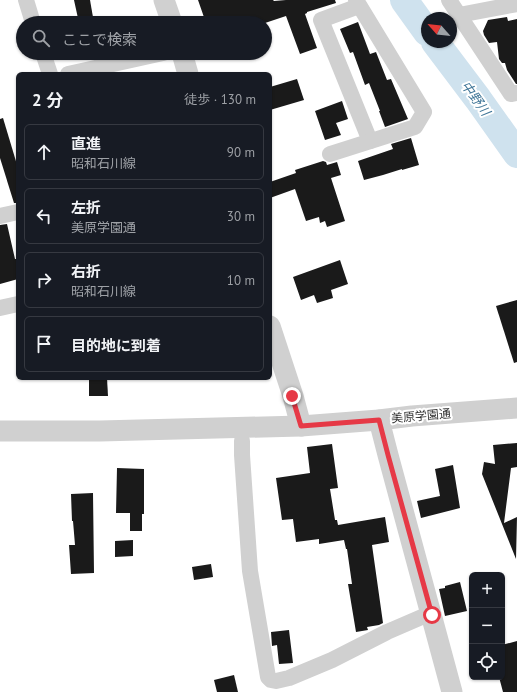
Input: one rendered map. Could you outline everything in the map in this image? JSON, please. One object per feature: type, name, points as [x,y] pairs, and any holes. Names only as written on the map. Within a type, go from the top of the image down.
[{"type":"street","points":[[26,0],[31,16]]},
{"type":"street","points":[[164,0],[170,16]]},
{"type":"street","points":[[449,0],[511,94],[517,93]]},
{"type":"street","points":[[330,154],[415,127],[424,112],[358,3],[321,20],[370,141]]},
{"type":"street","points":[[459,15],[517,4]]},
{"type":"street","points":[[45,60],[49,72]]},
{"type":"street","points":[[77,72],[131,60]]},
{"type":"street","points":[[184,60],[187,72]]},
{"type":"street","points":[[0,216],[16,212]]},
{"type":"street","points":[[0,308],[16,304]]},
{"type":"street","points":[[272,332],[301,426]]},
{"type":"street","name":"美原学園通","points":[[0,431],[100,431],[301,426],[517,408]]},
{"type":"street","points":[[379,420],[452,692]]},
{"type":"street","points":[[242,441],[250,571],[268,677],[271,680],[276,681],[289,678],[332,660],[387,632],[431,613]]},
{"type":"building","points":[[74,0],[90,0],[93,16],[77,16]]},
{"type":"building","points":[[198,0],[335,0],[336,3],[307,12],[305,14],[317,48],[300,54],[286,16],[272,21],[272,16],[204,16]]},
{"type":"building","points":[[507,17],[508,21],[517,19],[517,84],[507,70],[505,63],[502,63],[499,59],[497,42],[489,43],[483,31],[488,20]]},
{"type":"building","points":[[358,22],[370,54],[376,52],[387,80],[391,79],[408,119],[385,127],[369,83],[365,85],[353,52],[350,53],[340,29]]},
{"type":"building","points":[[297,79],[304,100],[272,109],[272,86]]},
{"type":"building","points":[[342,101],[348,119],[336,123],[341,135],[325,140],[315,111]]},
{"type":"building","points":[[3,118],[16,161],[16,203],[14,203],[0,158],[0,119]]},
{"type":"building","points":[[411,138],[419,165],[364,180],[358,161],[393,149],[391,144]]},
{"type":"building","points":[[323,161],[326,162],[327,165],[337,162],[341,175],[331,178],[345,221],[327,227],[325,221],[320,223],[319,217],[306,221],[295,189],[272,197],[272,181],[296,173],[295,170]]},
{"type":"building","points":[[7,224],[16,259],[16,280],[0,284],[0,225]]},
{"type":"building","points":[[340,260],[348,284],[331,290],[333,298],[317,303],[314,295],[301,300],[293,277]]},
{"type":"building","points":[[517,300],[517,362],[514,363],[496,306]]},
{"type":"building","points":[[89,380],[107,380],[108,396],[89,396]]},
{"type":"building","points":[[517,443],[517,467],[511,468],[504,523],[517,517],[516,559],[482,474],[484,462],[495,464],[493,445]]},
{"type":"building","points":[[332,444],[338,488],[330,489],[335,520],[337,520],[338,525],[385,517],[389,542],[372,545],[383,623],[367,627],[368,630],[356,632],[348,584],[352,584],[347,549],[344,540],[319,544],[319,539],[296,542],[293,519],[282,520],[276,478],[310,473],[307,447]]},
{"type":"building","points":[[453,465],[460,508],[421,518],[417,501],[440,496],[435,469]]},
{"type":"building","points":[[117,468],[144,469],[144,514],[142,514],[142,531],[130,531],[130,513],[116,513]]},
{"type":"building","points":[[93,493],[94,573],[71,574],[69,545],[75,545],[71,494]]},
{"type":"building","points":[[133,540],[133,556],[115,557],[115,541]]},
{"type":"building","points":[[211,564],[213,577],[194,580],[192,567]]},
{"type":"building","points":[[460,582],[467,611],[445,616],[439,589]]},
{"type":"building","points":[[289,630],[293,663],[279,664],[277,645],[272,646],[271,632]]},
{"type":"building","points":[[517,641],[517,692],[503,692],[500,680],[505,680],[505,644]]},
{"type":"building","points":[[234,675],[238,692],[217,692],[214,680]]},
{"type":"waterway","name":"中野川","points":[[404,0],[421,24]]},
{"type":"waterway","name":"中野川","points":[[440,48],[517,154]]},
{"type":"route","points":[[292,396],[301,426],[379,420],[432,615]]}]
